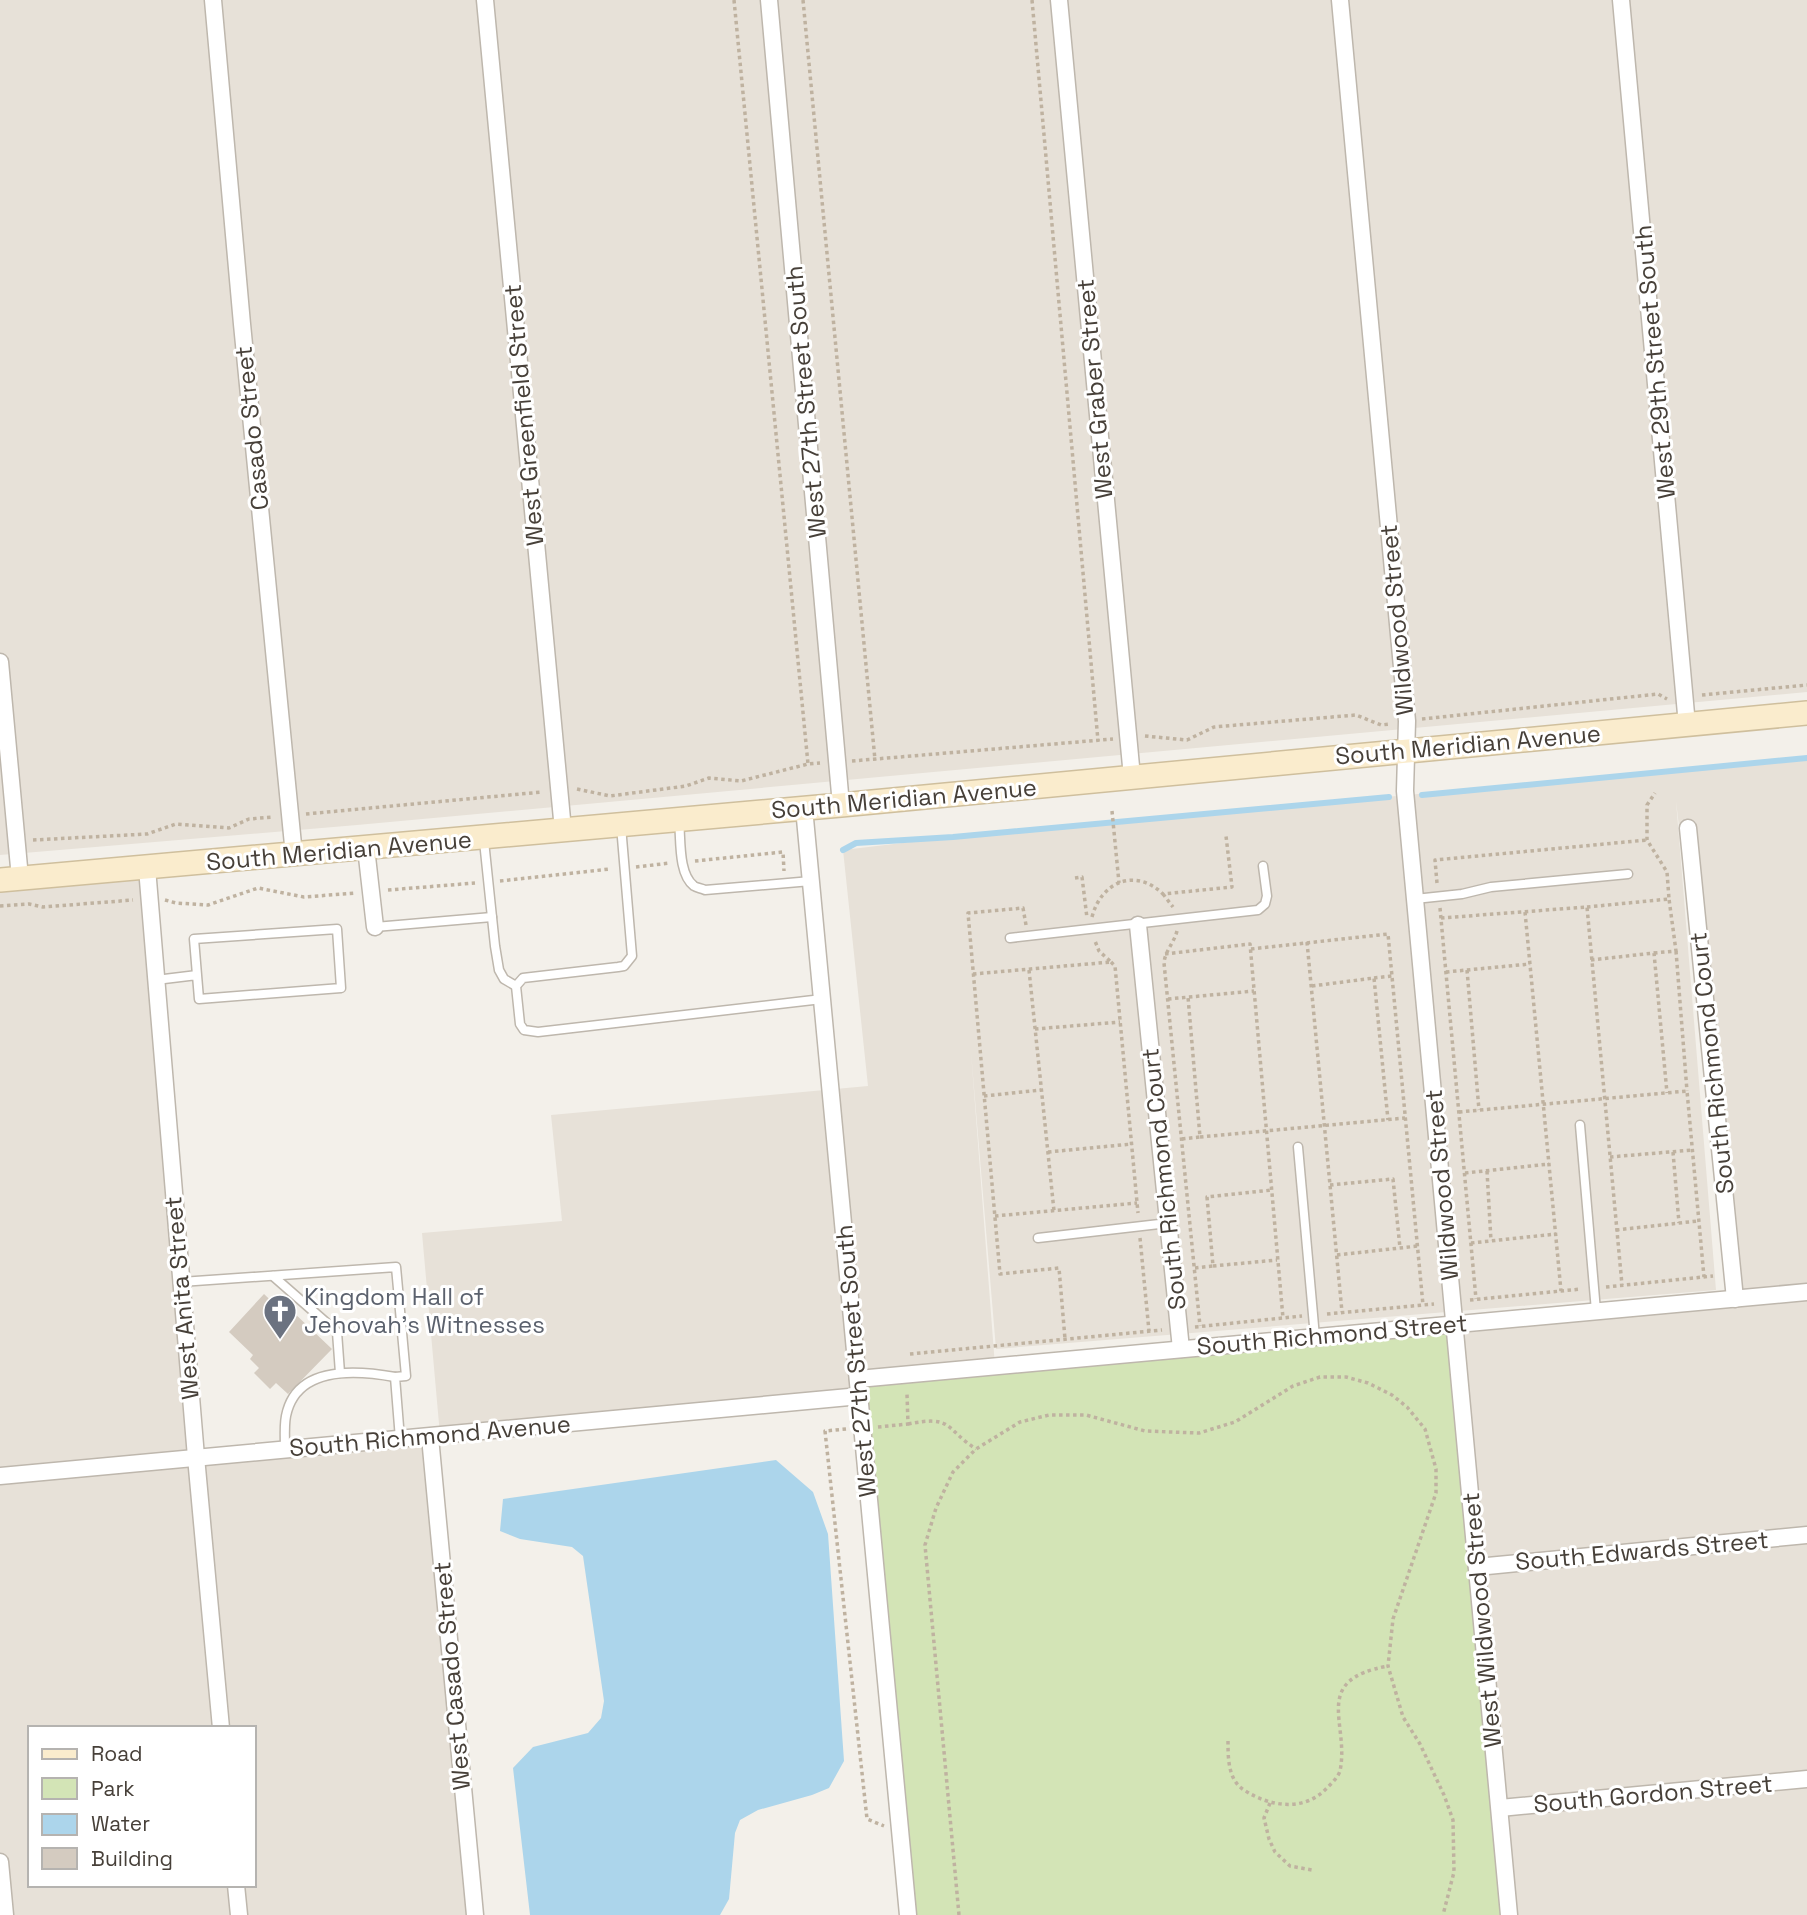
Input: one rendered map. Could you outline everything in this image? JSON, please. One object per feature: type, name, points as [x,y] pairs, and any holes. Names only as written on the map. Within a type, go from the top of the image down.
[{"type":"main road","name":"South Meridian Avenue","points":[[10,879],[841,805],[1807,713]]},
{"type":"street","name":"Casado Street","points":[[213,0],[295,855]]},
{"type":"street","name":"West Greenfield Street","points":[[485,0],[563,830]]},
{"type":"street","name":"West 27th Street South","points":[[769,0],[841,805]]},
{"type":"street","name":"West Graber Street","points":[[1059,0],[1132,777]]},
{"type":"street","name":"Wildwood Street","points":[[1340,0],[1407,721],[1405,790],[1455,1324]]},
{"type":"street","name":"West 29th Street South","points":[[1621,0],[1687,725]]},
{"type":"street","points":[[0,662],[17,842],[10,879]]},
{"type":"street","name":"West 27th Street South","points":[[804,808],[908,1915]]},
{"type":"street","name":"South Richmond Court","points":[[1688,828],[1735,1299]]},
{"type":"street","points":[[366,848],[375,927]]},
{"type":"street","name":"West Anita Street","points":[[147,868],[221,1726]]},
{"type":"street","name":"South Richmond Court","points":[[1138,925],[1181,1349]]},
{"type":"street","name":"South Richmond Street","points":[[858,1378],[1807,1292]]},
{"type":"street","name":"West Wildwood Street","points":[[1455,1324],[1509,1915]]},
{"type":"street","name":"South Richmond Avenue","points":[[0,1476],[860,1396]]},
{"type":"street","name":"West Casado Street","points":[[430,1437],[475,1915]]},
{"type":"street","name":"South Edwards Street","points":[[1477,1567],[1807,1535]]},
{"type":"street","name":"South Gordon Street","points":[[1500,1808],[1807,1779]]},
{"type":"street","points":[[0,1862],[5,1915]]},
{"type":"street","points":[[236,1887],[239,1915]]},
{"type":"lane","points":[[679,819],[683,862],[686,875],[694,886],[705,890],[811,881]]},
{"type":"lane","points":[[621,825],[633,948],[629,961],[618,967],[523,978],[516,986],[520,1024],[524,1030],[530,1032],[822,999]]},
{"type":"lane","points":[[484,837],[499,970],[504,979],[516,986]]},
{"type":"lane","points":[[1010,938],[1258,910],[1265,904],[1267,896],[1263,866]]},
{"type":"lane","points":[[1415,899],[1462,894],[1491,887],[1628,874]]},
{"type":"lane","points":[[375,927],[492,917]]},
{"type":"lane","points":[[337,929],[341,988],[199,999],[197,975],[194,939],[337,929]]},
{"type":"lane","points":[[156,979],[197,975]]},
{"type":"lane","points":[[1580,1125],[1596,1311]]},
{"type":"lane","points":[[1298,1147],[1315,1337]]},
{"type":"lane","points":[[1038,1238],[1168,1223]]},
{"type":"lane","points":[[181,1282],[396,1266],[405,1376],[360,1371],[327,1374],[306,1385],[290,1401],[285,1418],[285,1449]]},
{"type":"lane","points":[[273,1275],[337,1332],[340,1373]]},
{"type":"lane","points":[[395,1377],[400,1439]]},
{"type":"path","points":[[734,0],[808,764]]},
{"type":"path","points":[[803,0],[875,760]]},
{"type":"path","points":[[1032,0],[1098,741]]},
{"type":"path","points":[[17,842],[147,834],[176,824],[229,828],[249,819],[582,788],[610,796],[686,786],[709,778],[741,780],[808,764],[1128,737],[1155,736],[1187,740],[1214,727],[1356,715],[1381,725],[1517,707],[1658,694],[1668,700],[1807,685]]},
{"type":"path","points":[[1655,793],[1647,804],[1647,841],[1667,872],[1704,1278]]},
{"type":"path","points":[[1112,811],[1119,883]]},
{"type":"path","points":[[1163,894],[1232,887],[1226,836]]},
{"type":"path","points":[[1476,1299],[1435,860],[1647,841]]},
{"type":"path","points":[[0,906],[149,899],[208,905],[258,888],[304,897],[488,882],[783,852],[786,884]]},
{"type":"path","points":[[1078,924],[1091,922],[1097,903],[1119,883],[1138,879],[1152,883],[1176,912],[1174,943],[1165,954],[1200,1326]]},
{"type":"path","points":[[1441,918],[1669,899]]},
{"type":"path","points":[[1587,907],[1622,1285]]},
{"type":"path","points":[[1026,929],[1023,908],[968,913],[1000,1274],[1059,1268],[1065,1339]]},
{"type":"path","points":[[1525,912],[1561,1291]]},
{"type":"path","points":[[1251,949],[1388,933],[1423,1305]]},
{"type":"path","points":[[1307,942],[1342,1312]]},
{"type":"path","points":[[1165,954],[1250,944],[1283,1318]]},
{"type":"path","points":[[1591,960],[1676,951]]},
{"type":"path","points":[[1654,953],[1667,1093]]},
{"type":"path","points":[[1111,962],[1115,966],[1149,1331]]},
{"type":"path","points":[[1446,972],[1530,964]]},
{"type":"path","points":[[1029,970],[1054,1210]]},
{"type":"path","points":[[1467,970],[1479,1110]]},
{"type":"path","points":[[1311,986],[1392,976]]},
{"type":"path","points":[[1374,978],[1388,1120]]},
{"type":"path","points":[[1168,999],[1254,991]]},
{"type":"path","points":[[1188,997],[1200,1137]]},
{"type":"path","points":[[1035,1029],[1120,1022]]},
{"type":"path","points":[[984,1096],[1041,1090]]},
{"type":"path","points":[[1459,1112],[1688,1091]]},
{"type":"path","points":[[1182,1139],[1405,1118]]},
{"type":"path","points":[[1048,1152],[1132,1144]]},
{"type":"path","points":[[1610,1157],[1693,1150]]},
{"type":"path","points":[[1673,1151],[1679,1223]]},
{"type":"path","points":[[1465,1173],[1549,1164]]},
{"type":"path","points":[[1487,1171],[1491,1241]]},
{"type":"path","points":[[1330,1185],[1393,1179],[1400,1248]]},
{"type":"path","points":[[1213,1266],[1206,1197],[1272,1190]]},
{"type":"path","points":[[995,1216],[1137,1203]]},
{"type":"path","points":[[1616,1230],[1699,1221]]},
{"type":"path","points":[[1471,1243],[1556,1234]]},
{"type":"path","points":[[1337,1255],[1418,1246]]},
{"type":"path","points":[[1195,1268],[1278,1260]]},
{"type":"path","points":[[959,1915],[925,1545],[936,1508],[953,1472],[976,1449],[1020,1422],[1049,1415],[1086,1415],[1145,1431],[1199,1433],[1235,1422],[1293,1386],[1320,1377],[1346,1377],[1368,1383],[1392,1395],[1407,1407],[1425,1429],[1436,1469],[1436,1493],[1394,1619],[1388,1667],[1403,1717],[1429,1762],[1453,1820],[1454,1872],[1443,1915]]},
{"type":"path","points":[[906,1394],[908,1424]]},
{"type":"path","points":[[885,1836],[885,1827],[867,1819],[825,1431],[930,1420],[947,1423],[976,1449]]},
{"type":"path","points":[[1228,1741],[1228,1765],[1237,1786],[1270,1803],[1298,1804],[1316,1798],[1339,1774],[1342,1751],[1337,1704],[1347,1685],[1365,1670],[1388,1667]]},
{"type":"path","points":[[1270,1803],[1264,1818],[1275,1852],[1290,1866],[1312,1870]]},
{"type":"shaded area","points":[[0,0],[1807,0],[1807,692],[357,825],[0,855]]},
{"type":"shaded area","points":[[1807,758],[1807,1915],[1509,1915],[1455,1324],[1735,1298],[1676,801],[1716,1290],[996,1349],[971,1052],[995,1366],[860,1396],[440,1435],[422,1233],[562,1221],[551,1115],[868,1086],[843,850],[953,837]]},
{"type":"shaded area","points":[[147,868],[196,1456],[430,1437],[475,1915],[0,1915],[0,881]]},
{"type":"green space","points":[[1455,1324],[1509,1915],[909,1915],[858,1379]]},
{"type":"water","points":[[776,1460],[813,1492],[828,1534],[844,1761],[829,1788],[758,1810],[740,1820],[735,1833],[729,1899],[720,1915],[530,1915],[513,1768],[533,1747],[588,1733],[601,1718],[604,1701],[583,1556],[572,1547],[520,1539],[500,1531],[503,1499]]},
{"type":"building","name":"Kingdom Hall of Jehovah's Witnesses","points":[[264,1294],[287,1316],[292,1311],[332,1349],[288,1394],[276,1383],[270,1389],[254,1373],[259,1368],[250,1359],[253,1355],[229,1332]]},
{"type":"waterway","points":[[1422,795],[1807,758]]},
{"type":"waterway","points":[[843,850],[856,843],[953,837],[1389,797]]},
{"type":"place","name":"Kingdom Hall of Jehovah's Witnesses","points":[[280,1341]]}]
